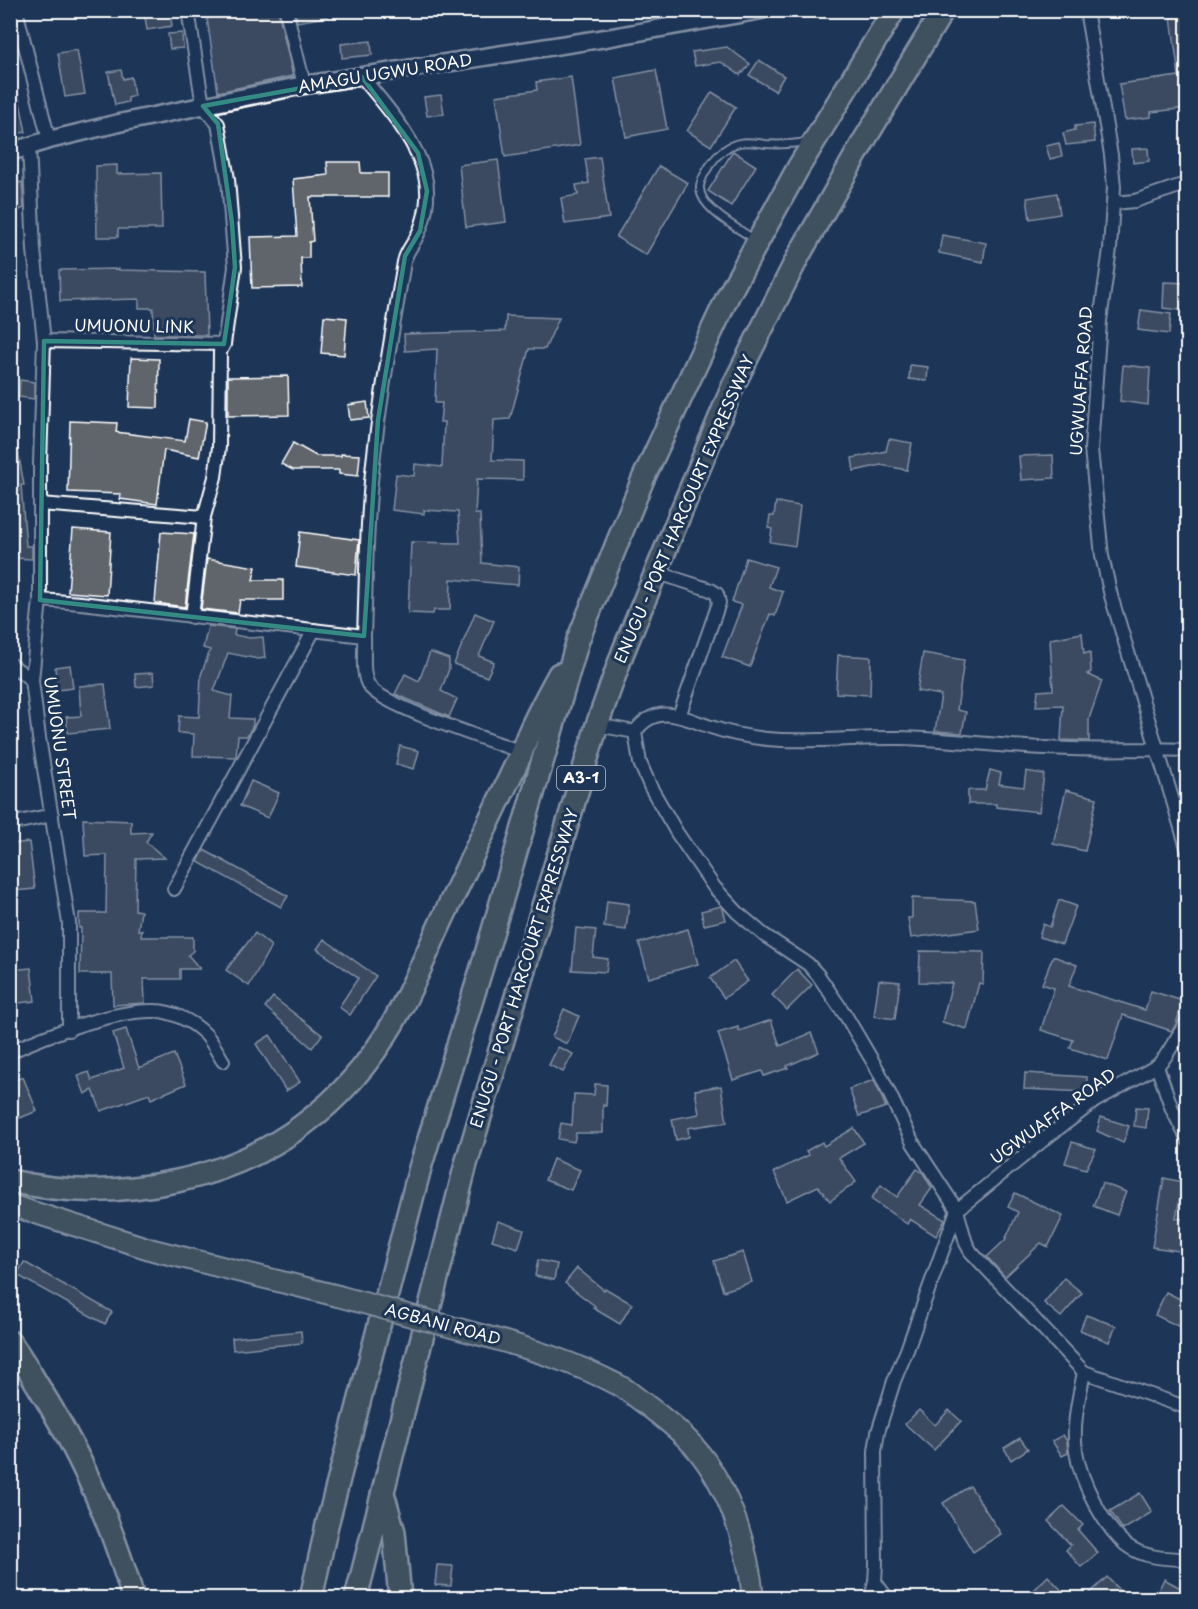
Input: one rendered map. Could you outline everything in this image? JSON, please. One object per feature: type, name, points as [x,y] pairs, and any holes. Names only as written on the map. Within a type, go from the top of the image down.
[{"type":"highway","name":"A3-1","points":[[311,1599],[327,1526],[420,1168],[486,954],[578,640],[643,479],[728,296],[815,141],[894,10]]},
{"type":"highway","name":"ENUGU - PORT HARCOURT EXPRESSWAY","points":[[356,1599],[466,1164],[597,725],[623,652],[733,386],[799,255],[865,139],[943,10]]},
{"type":"highway","points":[[10,1180],[41,1187],[98,1192],[124,1190],[209,1174],[251,1157],[280,1140],[334,1100],[361,1069],[393,1022],[522,752],[542,704],[578,640]]},
{"type":"highway","points":[[10,1342],[62,1423],[99,1498],[122,1559],[133,1599]]},
{"type":"highway","points":[[382,1492],[394,1532],[400,1599]]},
{"type":"main road","name":"AGBANI ROAD","points":[[10,1205],[153,1250],[338,1296],[550,1354],[620,1386],[660,1415],[687,1439],[709,1468],[727,1501],[740,1533],[751,1574],[753,1599]]},
{"type":"street","points":[[16,10],[49,140]]},
{"type":"street","points":[[188,10],[203,106],[218,124],[228,178],[235,267],[224,344],[220,352],[219,447],[204,517],[192,617]]},
{"type":"street","points":[[286,10],[304,85]]},
{"type":"street","name":"AMAGU UGWU ROAD","points":[[10,152],[49,140],[304,85],[362,77],[674,18],[762,10]]},
{"type":"street","name":"UGWUAFFA ROAD","points":[[1086,10],[1111,155],[1114,203],[1094,392],[1091,449],[1101,556],[1156,750],[1188,851]]},
{"type":"street","points":[[362,77],[398,122],[418,153],[427,191],[427,202],[420,231],[405,256],[378,420],[371,484],[364,636],[366,680],[371,689],[379,695],[435,721],[522,752]]},
{"type":"street","name":"UMUONU STREET","points":[[29,146],[34,250],[44,340],[40,600],[32,680],[39,738],[69,923],[69,1030]]},
{"type":"street","points":[[1114,203],[1135,201],[1188,183]]},
{"type":"street","name":"UMUONU LINK","points":[[44,340],[224,344]]},
{"type":"street","points":[[40,504],[204,517]]},
{"type":"street","points":[[655,572],[711,590],[718,598],[716,612],[679,716]]},
{"type":"street","points":[[40,600],[364,636]]},
{"type":"street","points":[[174,889],[314,630]]},
{"type":"street","points":[[10,664],[32,680]]},
{"type":"street","points":[[635,732],[647,719],[659,715],[679,716],[715,729],[770,739],[905,738],[1046,748],[1188,750]]},
{"type":"street","points":[[597,725],[635,732]]},
{"type":"street","points":[[635,732],[640,763],[651,788],[714,887],[738,913],[764,935],[808,964],[846,1016],[879,1072],[913,1143],[957,1210],[971,1252],[1084,1372],[1188,1408]]},
{"type":"street","points":[[10,824],[52,815]]},
{"type":"street","points":[[10,1052],[69,1030],[130,1012],[158,1011],[177,1016],[203,1031],[223,1061]]},
{"type":"street","name":"UGWUAFFA ROAD","points":[[957,1210],[1095,1101],[1156,1066],[1165,1057],[1188,1020]]},
{"type":"street","points":[[1156,1066],[1172,1109],[1188,1140]]},
{"type":"street","points":[[871,1599],[876,1582],[878,1432],[894,1381],[908,1350],[957,1210]]},
{"type":"street","points":[[1084,1372],[1075,1415],[1076,1450],[1080,1472],[1088,1492],[1126,1544],[1145,1554],[1167,1559],[1188,1559]]},
{"type":"street","points":[[876,1582],[887,1599]]},
{"type":"lane","points":[[757,242],[716,214],[707,204],[701,195],[700,186],[705,174],[715,158],[734,145],[752,142],[783,145],[815,141]]},
{"type":"highlighted area","points":[[362,77],[418,153],[427,191],[420,231],[405,256],[378,420],[364,636],[40,600],[44,341],[224,344],[235,267],[232,223],[218,124],[203,106]]},
{"type":"building","points":[[144,10],[170,10],[172,26],[147,30]]},
{"type":"building","points":[[210,10],[278,10],[293,76],[218,92],[207,18],[211,18]]},
{"type":"building","points":[[295,10],[326,10],[327,17],[297,22]]},
{"type":"building","points":[[1170,10],[1188,10],[1188,108],[1151,112],[1151,117],[1125,120],[1119,84],[1179,76]]},
{"type":"building","points":[[182,33],[183,48],[170,49],[168,34]]},
{"type":"building","points":[[371,41],[372,55],[342,58],[341,44]]},
{"type":"building","points":[[727,47],[750,64],[740,75],[721,62],[695,66],[692,52]]},
{"type":"building","points":[[77,50],[85,94],[65,97],[58,53]]},
{"type":"building","points":[[759,60],[784,76],[775,91],[749,75]]},
{"type":"building","points":[[121,70],[123,79],[131,77],[134,96],[128,98],[128,102],[115,105],[108,72]]},
{"type":"building","points":[[656,70],[667,129],[626,137],[615,78]]},
{"type":"building","points":[[571,77],[580,145],[505,157],[496,96],[537,90],[536,82]]},
{"type":"building","points":[[16,83],[26,132],[10,135],[10,84]]},
{"type":"building","points":[[712,92],[736,107],[711,146],[687,131]]},
{"type":"building","points":[[441,95],[444,114],[427,116],[424,97]]},
{"type":"building","points":[[1093,124],[1095,142],[1066,145],[1063,133],[1075,130],[1075,126]]},
{"type":"building","points":[[1059,143],[1062,156],[1050,159],[1046,146]]},
{"type":"building","points":[[1148,148],[1149,161],[1133,163],[1132,149]]},
{"type":"building","points":[[733,151],[756,166],[731,206],[708,191]]},
{"type":"building","points":[[600,157],[609,218],[565,224],[561,198],[578,195],[576,185],[589,183],[585,159]]},
{"type":"building","points":[[498,160],[506,222],[466,227],[459,165]]},
{"type":"building","points":[[327,162],[360,162],[361,173],[388,173],[388,197],[310,197],[313,241],[309,242],[309,258],[301,258],[302,287],[252,288],[250,237],[297,236],[293,179],[328,175]]},
{"type":"building","points":[[117,165],[117,174],[161,173],[162,229],[118,229],[118,237],[97,237],[96,166]]},
{"type":"building","points":[[659,166],[688,183],[646,255],[616,237]]},
{"type":"building","points":[[22,182],[24,208],[10,214],[10,185]]},
{"type":"building","points":[[1057,193],[1060,214],[1030,219],[1027,198]]},
{"type":"building","points":[[942,235],[986,243],[983,262],[939,253]]},
{"type":"building","points":[[119,269],[205,272],[207,335],[154,335],[153,308],[139,308],[139,299],[60,301],[59,270]]},
{"type":"building","points":[[1164,282],[1188,283],[1188,311],[1163,308]]},
{"type":"building","points":[[1141,310],[1171,314],[1169,334],[1138,330]]},
{"type":"building","points":[[324,316],[347,318],[344,355],[321,353]]},
{"type":"building","points":[[506,316],[559,318],[545,349],[529,349],[510,419],[494,420],[492,460],[523,461],[523,480],[477,479],[475,514],[480,514],[482,563],[519,567],[518,585],[451,579],[450,610],[434,610],[433,614],[408,613],[411,542],[460,543],[458,512],[424,510],[424,514],[392,510],[396,474],[414,476],[415,464],[442,467],[444,422],[440,422],[442,403],[435,403],[437,349],[405,351],[404,334],[505,331]]},
{"type":"building","points":[[131,358],[159,359],[158,408],[129,407]]},
{"type":"building","points":[[910,365],[928,367],[927,381],[909,379]]},
{"type":"building","points":[[1123,365],[1150,368],[1148,405],[1120,401]]},
{"type":"building","points":[[288,376],[289,415],[228,416],[228,377]]},
{"type":"building","points":[[20,380],[34,382],[34,399],[19,397]]},
{"type":"building","points":[[367,402],[369,418],[350,420],[348,405]]},
{"type":"building","points":[[189,419],[206,422],[199,457],[164,450],[157,504],[120,499],[121,494],[68,492],[70,421],[117,423],[116,432],[185,441]]},
{"type":"building","points":[[889,439],[912,443],[907,470],[881,465],[854,471],[852,458],[886,451]]},
{"type":"building","points":[[293,443],[316,456],[360,455],[358,476],[339,474],[339,470],[293,470],[281,464]]},
{"type":"building","points":[[17,446],[24,485],[21,485],[26,546],[32,546],[32,559],[13,558],[14,531],[10,532],[10,447]]},
{"type":"building","points":[[1053,455],[1054,478],[1021,480],[1019,456]]},
{"type":"building","points":[[776,502],[800,506],[795,546],[770,542],[772,529],[768,528],[770,516],[774,516]]},
{"type":"building","points":[[73,529],[111,532],[107,595],[68,592]]},
{"type":"building","points":[[161,532],[194,534],[185,607],[155,603]]},
{"type":"building","points":[[300,532],[359,540],[356,575],[296,567]]},
{"type":"building","points":[[746,558],[776,567],[769,587],[783,592],[775,616],[770,614],[750,667],[722,657],[742,605],[732,602]]},
{"type":"building","points":[[207,559],[256,567],[253,580],[283,580],[283,600],[240,600],[238,613],[201,609]]},
{"type":"building","points":[[475,613],[494,621],[479,656],[494,662],[487,677],[454,664]]},
{"type":"building","points":[[208,626],[235,629],[234,635],[250,638],[263,637],[265,658],[258,659],[228,653],[214,691],[232,696],[230,718],[253,719],[253,725],[247,736],[238,736],[236,757],[193,756],[194,734],[178,733],[179,716],[199,717],[201,675],[210,650],[203,648]]},
{"type":"building","points":[[1082,633],[1084,654],[1090,652],[1091,672],[1087,674],[1102,681],[1089,719],[1089,741],[1061,740],[1063,705],[1036,706],[1038,691],[1053,690],[1050,639]]},
{"type":"building","points":[[430,652],[449,659],[449,669],[441,691],[457,699],[449,717],[395,694],[405,674],[419,681]]},
{"type":"building","points":[[923,653],[964,660],[957,710],[966,712],[962,733],[935,731],[941,695],[917,691]]},
{"type":"building","points":[[838,655],[871,657],[870,695],[836,693]]},
{"type":"building","points":[[70,665],[73,688],[57,690],[55,667]]},
{"type":"building","points":[[153,673],[154,685],[136,687],[135,674]]},
{"type":"building","points":[[105,684],[110,729],[68,733],[66,717],[81,716],[79,686]]},
{"type":"building","points":[[400,746],[419,751],[414,769],[396,764]]},
{"type":"building","points":[[990,770],[1001,773],[999,784],[1024,787],[1026,771],[1044,774],[1039,812],[996,807],[996,804],[968,804],[968,790],[985,790]]},
{"type":"building","points":[[251,781],[279,793],[268,818],[240,806]]},
{"type":"building","points":[[1066,790],[1097,798],[1085,851],[1053,844]]},
{"type":"building","points":[[83,819],[131,821],[131,833],[152,832],[146,842],[165,858],[136,859],[135,910],[141,911],[138,930],[142,930],[141,937],[193,937],[193,951],[188,955],[200,969],[180,969],[180,979],[144,979],[145,1003],[113,1005],[112,974],[80,974],[79,913],[106,913],[107,855],[85,856]]},
{"type":"building","points":[[29,842],[35,889],[14,891],[10,844]]},
{"type":"building","points":[[204,850],[288,896],[281,907],[198,862]]},
{"type":"building","points":[[912,898],[975,901],[979,929],[911,938],[908,918],[912,918]]},
{"type":"building","points":[[1059,900],[1076,906],[1062,944],[1039,937],[1043,924],[1050,927]]},
{"type":"building","points":[[607,901],[629,904],[626,930],[604,927]]},
{"type":"building","points":[[721,906],[726,920],[704,925],[701,911]]},
{"type":"building","points":[[576,928],[596,930],[593,957],[608,959],[606,972],[572,970]]},
{"type":"building","points":[[688,929],[698,964],[649,978],[639,943]]},
{"type":"building","points":[[255,933],[271,946],[249,986],[226,970]]},
{"type":"building","points":[[324,939],[376,976],[350,1015],[339,1007],[358,978],[317,949]]},
{"type":"building","points":[[920,951],[984,952],[983,984],[979,983],[967,1029],[942,1022],[952,983],[919,982]]},
{"type":"building","points":[[1053,956],[1077,965],[1069,986],[1145,1010],[1151,991],[1183,1001],[1172,1031],[1123,1015],[1108,1060],[1070,1048],[1073,1040],[1041,1030],[1054,988],[1042,984]]},
{"type":"building","points":[[734,961],[748,981],[724,998],[710,978]]},
{"type":"building","points":[[31,968],[35,1001],[10,1004],[10,970]]},
{"type":"building","points":[[797,969],[812,985],[787,1010],[772,995]]},
{"type":"building","points":[[879,980],[900,982],[895,1019],[874,1016]]},
{"type":"building","points":[[273,997],[322,1035],[312,1048],[265,1007]]},
{"type":"building","points":[[564,1009],[579,1016],[567,1044],[552,1037]]},
{"type":"building","points":[[771,1020],[780,1046],[811,1033],[819,1052],[787,1066],[788,1068],[764,1076],[762,1071],[733,1080],[718,1033],[738,1027],[739,1031]]},
{"type":"building","points":[[126,1029],[139,1068],[174,1054],[186,1084],[151,1099],[149,1094],[101,1111],[93,1090],[85,1094],[78,1076],[89,1072],[92,1080],[124,1068],[113,1033]]},
{"type":"building","points":[[270,1035],[300,1082],[286,1091],[256,1044]]},
{"type":"building","points":[[558,1047],[573,1054],[563,1072],[549,1065]]},
{"type":"building","points":[[1025,1073],[1087,1077],[1087,1092],[1024,1089]]},
{"type":"building","points":[[23,1077],[37,1111],[20,1118],[14,1105],[10,1106],[10,1082]]},
{"type":"building","points":[[874,1080],[886,1107],[859,1116],[849,1089]]},
{"type":"building","points":[[595,1084],[607,1085],[606,1106],[603,1105],[603,1133],[576,1133],[574,1142],[558,1139],[561,1123],[572,1125],[574,1094],[594,1095]]},
{"type":"building","points":[[721,1086],[727,1122],[688,1128],[689,1137],[676,1140],[672,1119],[699,1114],[695,1090]]},
{"type":"building","points":[[1136,1107],[1148,1108],[1146,1128],[1134,1126]]},
{"type":"building","points":[[1101,1117],[1129,1126],[1123,1143],[1097,1131]]},
{"type":"building","points":[[854,1128],[864,1143],[839,1158],[856,1182],[830,1201],[818,1186],[787,1201],[774,1172],[809,1155],[806,1151],[822,1142],[824,1146]]},
{"type":"building","points":[[1072,1142],[1096,1149],[1086,1169],[1065,1163]]},
{"type":"building","points":[[553,1159],[580,1170],[571,1190],[545,1180]]},
{"type":"building","points":[[917,1169],[923,1173],[932,1188],[920,1205],[945,1220],[936,1236],[910,1219],[907,1224],[871,1199],[881,1185],[897,1197]]},
{"type":"building","points":[[1164,1178],[1183,1182],[1176,1218],[1188,1220],[1186,1252],[1152,1247]]},
{"type":"building","points":[[1102,1183],[1126,1192],[1117,1215],[1093,1206]]},
{"type":"building","points":[[1015,1193],[1063,1216],[1048,1247],[1041,1243],[1005,1277],[987,1257],[1005,1240],[1018,1212],[1008,1207]]},
{"type":"building","points":[[498,1221],[524,1230],[518,1248],[492,1240]]},
{"type":"building","points":[[743,1252],[752,1282],[723,1291],[714,1261]]},
{"type":"building","points":[[538,1260],[557,1264],[554,1280],[535,1276]]},
{"type":"building","points":[[24,1262],[112,1312],[105,1324],[17,1275]]},
{"type":"building","points":[[577,1268],[604,1290],[605,1288],[632,1304],[620,1324],[593,1308],[595,1306],[565,1283]]},
{"type":"building","points":[[1064,1278],[1082,1293],[1061,1317],[1044,1303]]},
{"type":"building","points":[[1166,1292],[1188,1303],[1188,1331],[1155,1315]]},
{"type":"building","points":[[1086,1315],[1116,1326],[1109,1342],[1080,1330]]},
{"type":"building","points":[[301,1331],[302,1343],[233,1350],[232,1338]]},
{"type":"building","points":[[919,1410],[935,1425],[949,1410],[961,1421],[934,1450],[905,1424]]},
{"type":"building","points":[[1063,1435],[1067,1441],[1068,1453],[1062,1456],[1052,1441]]},
{"type":"building","points":[[1020,1438],[1028,1449],[1011,1460],[1004,1448]]},
{"type":"building","points":[[970,1486],[1001,1534],[973,1552],[943,1503]]},
{"type":"building","points":[[1140,1493],[1152,1512],[1123,1530],[1110,1511]]},
{"type":"building","points":[[1064,1506],[1083,1525],[1078,1530],[1098,1553],[1081,1567],[1066,1550],[1071,1545],[1048,1521]]},
{"type":"building","points":[[437,1565],[453,1566],[451,1586],[435,1585]]},
{"type":"building","points":[[1048,1576],[1070,1599],[1025,1599]]},
{"type":"building","points":[[1107,1577],[1127,1599],[1084,1599]]},
{"type":"building","points":[[1164,1579],[1188,1592],[1188,1599],[1154,1599]]}]
